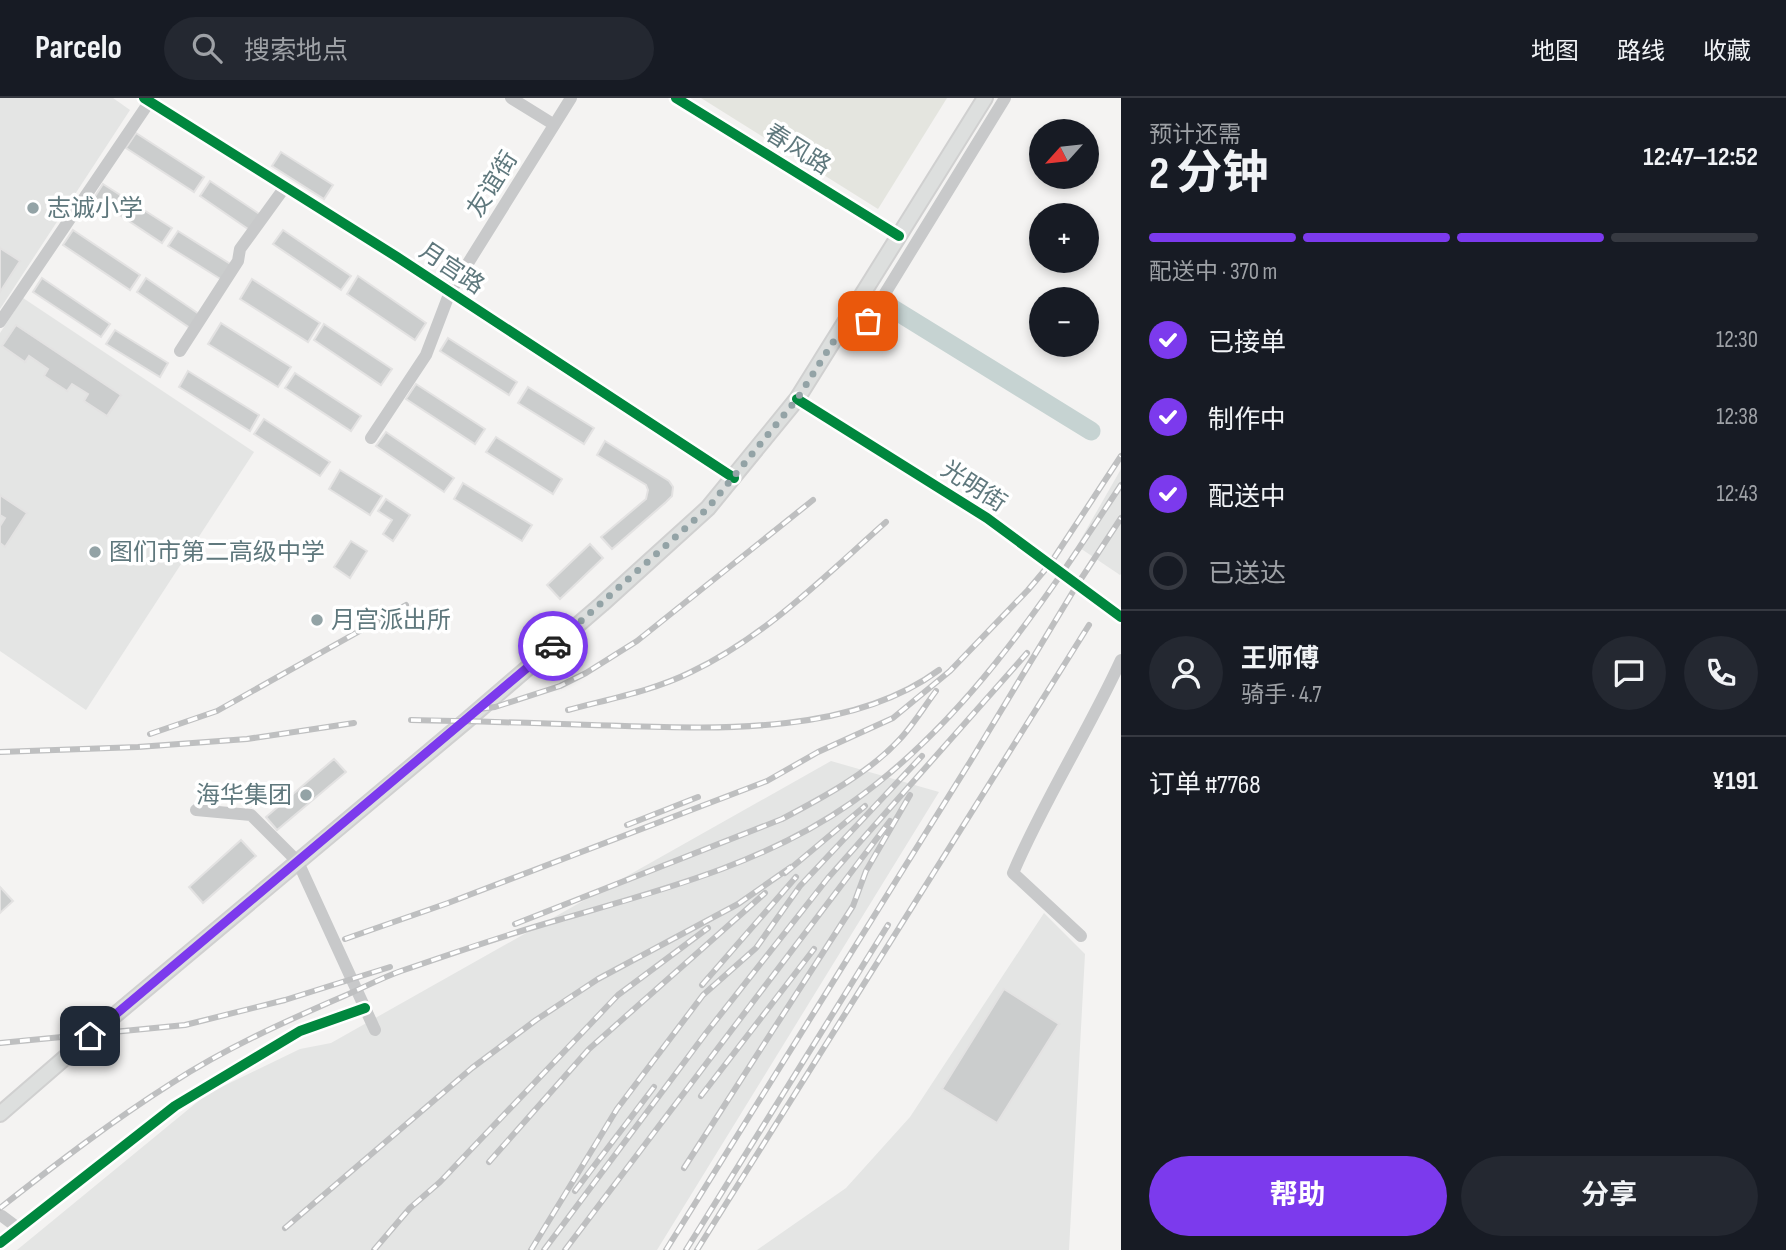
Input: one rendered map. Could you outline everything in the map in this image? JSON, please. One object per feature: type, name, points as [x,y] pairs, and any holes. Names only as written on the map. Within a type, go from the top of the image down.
[{"type":"main road","points":[[0,1114],[602,604],[708,508],[797,399],[985,98]]},
{"type":"street","points":[[510,98],[553,124]]},
{"type":"street","name":"友谊街","points":[[371,438],[426,355],[450,292],[571,98]]},
{"type":"street","name":"春风路","points":[[676,98],[899,236]]},
{"type":"street","points":[[837,336],[868,321],[1005,98]]},
{"type":"street","points":[[0,322],[149,99]]},
{"type":"street","name":"月宫路","points":[[149,99],[734,478]]},
{"type":"street","points":[[180,351],[238,261],[240,249],[285,187]]},
{"type":"street","name":"光明街","points":[[797,399],[987,518],[1121,617]]},
{"type":"street","points":[[1081,936],[1013,873],[1027,840],[1096,715],[1121,660]]},
{"type":"street","points":[[196,810],[251,815],[298,862],[375,1030]]},
{"type":"street","points":[[0,1243],[175,1106],[300,1031],[365,1008]]},
{"type":"street","points":[[2,1216],[18,1228]]},
{"type":"shaded area","name":"志诚小学","points":[[0,98],[113,98],[130,110],[0,309]]},
{"type":"shaded area","points":[[701,98],[947,98],[878,209]]},
{"type":"shaded area","name":"图们市第二高级中学","points":[[23,298],[254,452],[86,710],[0,651],[0,333]]},
{"type":"shaded area","points":[[1121,469],[1121,574],[1120,575],[1077,546]]},
{"type":"shaded area","points":[[831,761],[939,792],[657,1250],[17,1250],[207,1094],[300,1049],[331,1043]]},
{"type":"shaded area","points":[[1044,913],[1085,954],[1069,1250],[757,1250],[846,1188],[910,1117]]},
{"type":"building","points":[[136,133],[204,177],[194,192],[126,148]]},
{"type":"building","points":[[281,152],[333,185],[324,199],[272,166]]},
{"type":"building","points":[[210,181],[261,215],[251,231],[200,196]]},
{"type":"building","points":[[103,184],[172,228],[162,243],[94,198]]},
{"type":"building","points":[[73,230],[140,275],[130,290],[63,245]]},
{"type":"building","points":[[283,230],[351,276],[341,290],[273,244]]},
{"type":"building","points":[[178,231],[232,265],[222,280],[168,246]]},
{"type":"building","points":[[0,248],[20,261],[0,292]]},
{"type":"building","points":[[358,276],[426,323],[415,340],[347,294]]},
{"type":"building","points":[[42,278],[110,324],[101,337],[33,292]]},
{"type":"building","points":[[146,278],[199,314],[190,328],[137,292]]},
{"type":"building","points":[[252,279],[320,323],[308,342],[240,299]]},
{"type":"building","points":[[221,323],[291,367],[278,387],[208,344]]},
{"type":"building","points":[[324,324],[392,369],[381,385],[314,340]]},
{"type":"building","points":[[16,325],[121,395],[107,416],[84,401],[88,394],[72,384],[67,391],[44,376],[48,369],[29,356],[25,362],[2,346]]},
{"type":"building","points":[[115,330],[168,363],[160,377],[106,344]]},
{"type":"building","points":[[448,338],[517,382],[509,395],[440,351]]},
{"type":"building","points":[[188,371],[259,415],[250,431],[179,387]]},
{"type":"building","points":[[295,373],[361,416],[351,431],[285,388]]},
{"type":"building","points":[[416,384],[485,429],[475,444],[406,399]]},
{"type":"building","points":[[528,387],[594,428],[584,444],[518,403]]},
{"type":"building","points":[[264,419],[330,462],[320,476],[254,434]]},
{"type":"building","points":[[386,432],[454,478],[444,492],[376,446]]},
{"type":"building","points":[[496,437],[562,479],[553,494],[486,452]]},
{"type":"building","points":[[605,441],[669,481],[673,487],[672,496],[612,549],[601,537],[646,499],[648,490],[646,485],[597,455]]},
{"type":"building","points":[[340,470],[382,496],[370,515],[329,489]]},
{"type":"building","points":[[463,483],[532,525],[522,541],[454,499]]},
{"type":"building","points":[[0,495],[27,513],[5,547],[0,543],[0,526],[5,518],[0,515]]},
{"type":"building","points":[[386,499],[410,515],[393,541],[383,534],[392,520],[378,511]]},
{"type":"building","points":[[351,541],[367,551],[350,578],[334,567]]},
{"type":"building","points":[[590,544],[603,558],[560,599],[547,585]]},
{"type":"building","name":"海华集团","points":[[334,759],[346,772],[277,830],[266,817]]},
{"type":"building","points":[[241,840],[256,856],[203,903],[189,887]]},
{"type":"building","points":[[0,887],[13,901],[0,913]]},
{"type":"building","points":[[1004,989],[1059,1024],[997,1123],[942,1089]]},
{"type":"waterway","points":[[890,307],[1091,431]]},
{"type":"railway","points":[[345,939],[448,903],[767,781],[818,752],[893,718],[950,671],[1028,590],[1050,564],[1121,456]]},
{"type":"railway","points":[[0,1208],[84,1143],[150,1097],[213,1058],[278,1025],[401,971],[709,874],[783,843],[851,803],[892,771],[967,697],[1032,615],[1121,485]]},
{"type":"railway","points":[[479,709],[495,707],[560,686],[586,673],[637,641],[813,500]]},
{"type":"railway","points":[[666,1250],[1121,518]]},
{"type":"railway","points":[[568,710],[662,684],[718,658],[793,604],[886,522]]},
{"type":"railway","points":[[150,734],[217,711],[406,605]]},
{"type":"railway","points":[[697,1250],[1089,625]]},
{"type":"railway","points":[[544,1250],[706,1033],[828,878],[1027,653]]},
{"type":"railway","points":[[411,720],[679,727],[772,724],[817,719],[861,708],[902,692],[939,670]]},
{"type":"railway","points":[[515,924],[782,819],[813,802],[860,774],[888,751],[936,691]]},
{"type":"railway","points":[[0,752],[138,747],[247,739],[354,723]]},
{"type":"railway","points":[[531,1250],[617,1109],[703,995],[756,948],[800,886],[922,756]]},
{"type":"railway","points":[[684,1168],[853,906],[866,871],[910,795]]},
{"type":"railway","points":[[627,825],[698,797]]},
{"type":"railway","points":[[785,873],[865,806]]},
{"type":"railway","points":[[565,1250],[890,821]]},
{"type":"railway","points":[[285,1228],[472,1068],[536,1020],[598,979],[738,904],[791,867]]},
{"type":"railway","points":[[702,985],[796,877]]},
{"type":"railway","points":[[489,1162],[589,1049],[765,893]]},
{"type":"railway","points":[[686,1250],[888,925]]},
{"type":"railway","points":[[374,1250],[410,1208],[440,1182],[618,995],[708,928]]},
{"type":"railway","points":[[701,1096],[814,949]]},
{"type":"railway","points":[[0,1043],[185,1025],[285,1000],[390,967]]},
{"type":"railway","points":[[575,1191],[654,1087]]},
{"type":"cycle path","points":[[144,98],[397,257],[734,478]]},
{"type":"cycle path","points":[[676,98],[899,236]]},
{"type":"cycle path","points":[[797,399],[987,518],[1121,617]]},
{"type":"cycle path","points":[[0,1243],[175,1106],[300,1031],[365,1008]]},
{"type":"way so far","points":[[553,646],[708,508],[797,399],[837,336],[868,321]]},
{"type":"place","name":"志诚小学","points":[[33,208]]},
{"type":"place","name":"图们市第二高级中学","points":[[95,552]]},
{"type":"place","name":"月宫派出所","points":[[317,620]]},
{"type":"place","name":"海华集团","points":[[306,795]]},
{"type":"route","points":[[90,1036],[553,646]]}]
